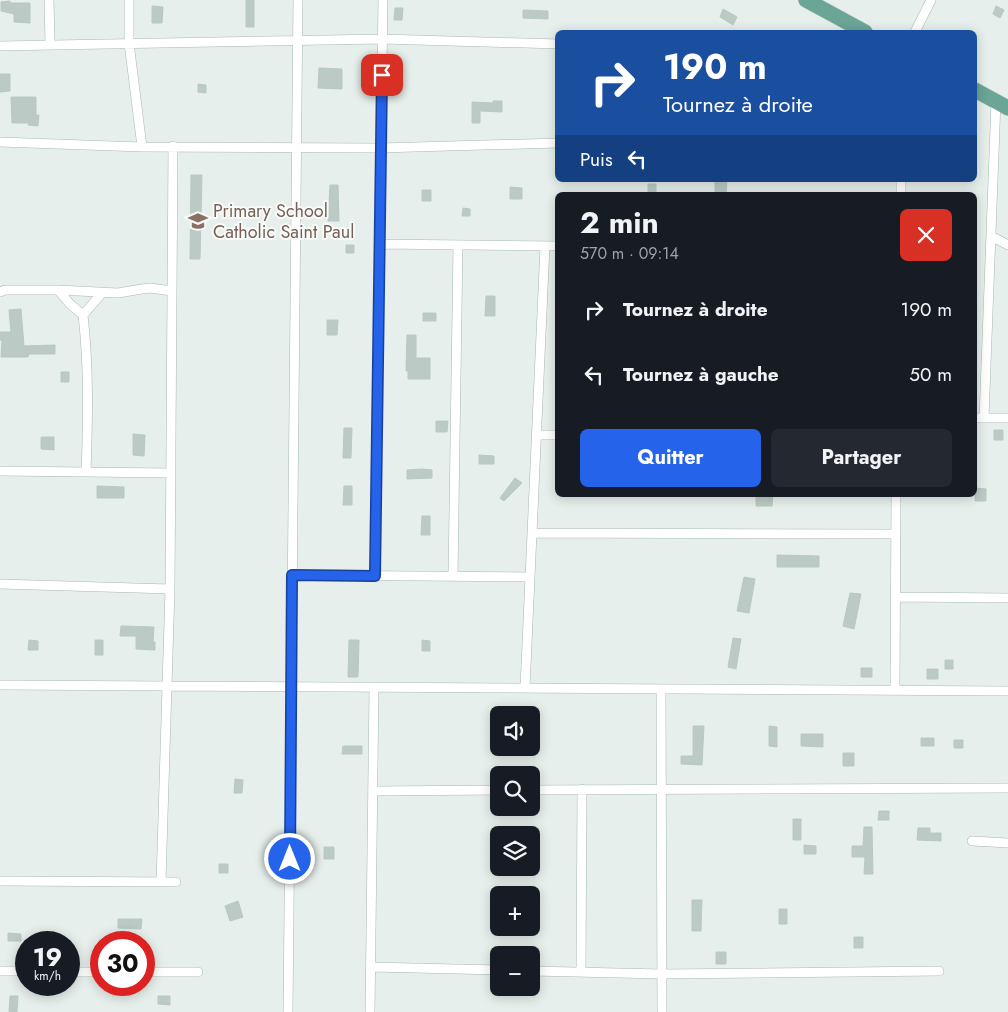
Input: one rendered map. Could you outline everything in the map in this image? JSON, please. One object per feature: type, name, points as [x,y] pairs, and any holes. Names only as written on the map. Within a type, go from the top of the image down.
[{"type":"main road","points":[[806,0],[861,30]]},
{"type":"main road","points":[[977,91],[1002,104]]},
{"type":"street","points":[[49,0],[50,45]]},
{"type":"street","points":[[129,0],[129,43],[142,147]]},
{"type":"street","points":[[288,1012],[298,0]]},
{"type":"street","points":[[375,576],[383,0]]},
{"type":"street","points":[[916,30],[931,0]]},
{"type":"street","points":[[0,46],[382,39],[555,44]]},
{"type":"street","points":[[1002,104],[991,236],[980,418],[1008,418]]},
{"type":"street","points":[[0,142],[142,147],[380,148],[555,143]]},
{"type":"street","points":[[161,882],[170,589],[173,146]]},
{"type":"street","points":[[991,236],[1008,245]]},
{"type":"street","points":[[380,244],[555,246]]},
{"type":"street","points":[[453,576],[458,245]]},
{"type":"street","points":[[525,688],[544,246]]},
{"type":"street","points":[[0,292],[5,290],[58,290],[118,293],[150,288],[172,291]]},
{"type":"street","points":[[58,290],[83,315],[89,413],[86,472]]},
{"type":"street","points":[[83,315],[102,293]]},
{"type":"street","points":[[536,435],[555,435]]},
{"type":"street","points":[[0,471],[171,473]]},
{"type":"street","points":[[896,497],[896,690]]},
{"type":"street","points":[[532,534],[896,534]]},
{"type":"street","points":[[292,575],[530,577]]},
{"type":"street","points":[[0,584],[170,589]]},
{"type":"street","points":[[896,597],[1008,598]]},
{"type":"street","points":[[0,685],[1008,691]]},
{"type":"street","points":[[370,1012],[374,687]]},
{"type":"street","points":[[661,689],[662,1012]]},
{"type":"street","points":[[540,790],[1008,788]]},
{"type":"street","points":[[581,972],[582,789]]},
{"type":"street","points":[[373,791],[490,790]]},
{"type":"street","points":[[972,841],[1008,843]]},
{"type":"street","points":[[0,881],[176,882]]},
{"type":"street","points":[[371,968],[490,970]]},
{"type":"street","points":[[0,971],[15,971]]},
{"type":"street","points":[[540,971],[662,974],[939,971]]},
{"type":"street","points":[[155,972],[198,972]]},
{"type":"building","points":[[246,0],[254,0],[254,27],[246,27]]},
{"type":"building","points":[[10,1],[10,3],[30,3],[30,23],[14,22],[14,14],[1,11],[1,2]]},
{"type":"building","points":[[152,6],[163,7],[162,23],[152,23]]},
{"type":"building","points":[[996,6],[1004,10],[1000,18],[993,14]]},
{"type":"building","points":[[395,8],[403,8],[402,20],[394,20]]},
{"type":"building","points":[[723,9],[737,17],[733,25],[720,17]]},
{"type":"building","points":[[523,10],[548,11],[548,19],[523,18]]},
{"type":"building","points":[[319,68],[342,69],[342,89],[318,88]]},
{"type":"building","points":[[0,74],[10,74],[10,91],[0,92]]},
{"type":"building","points":[[198,84],[206,85],[206,93],[198,92]]},
{"type":"building","points":[[11,97],[36,97],[36,115],[39,115],[38,126],[28,125],[29,123],[12,123]]},
{"type":"building","points":[[493,101],[502,101],[502,112],[480,111],[480,123],[472,123],[472,102],[493,103]]},
{"type":"building","points":[[191,175],[202,175],[200,259],[190,259]]},
{"type":"building","points":[[715,182],[727,182],[726,192],[715,192]]},
{"type":"building","points":[[648,184],[656,184],[656,192],[648,192]]},
{"type":"building","points":[[330,185],[338,185],[339,221],[328,221]]},
{"type":"building","points":[[510,187],[522,188],[522,199],[510,199]]},
{"type":"building","points":[[422,190],[431,190],[431,201],[422,201]]},
{"type":"building","points":[[463,208],[470,209],[470,216],[462,216]]},
{"type":"building","points":[[346,245],[354,245],[354,253],[346,253]]},
{"type":"building","points":[[486,296],[495,296],[495,316],[485,316]]},
{"type":"building","points":[[21,309],[24,346],[55,345],[55,354],[1,357],[2,340],[0,340],[0,332],[11,332],[9,310]]},
{"type":"building","points":[[423,313],[436,313],[436,321],[423,321]]},
{"type":"building","points":[[327,320],[338,320],[337,335],[327,335]]},
{"type":"building","points":[[407,335],[416,335],[416,358],[430,358],[430,379],[408,379],[408,371],[406,371]]},
{"type":"building","points":[[61,372],[69,372],[69,382],[61,382]]},
{"type":"building","points":[[436,421],[448,421],[447,432],[436,432]]},
{"type":"building","points":[[344,428],[352,428],[351,458],[343,458]]},
{"type":"building","points":[[994,430],[1003,430],[1003,440],[994,440]]},
{"type":"building","points":[[133,434],[145,435],[144,456],[133,455]]},
{"type":"building","points":[[41,437],[54,437],[54,450],[41,449]]},
{"type":"building","points":[[479,455],[494,456],[494,464],[479,464]]},
{"type":"building","points":[[407,470],[432,470],[432,478],[407,479]]},
{"type":"building","points":[[515,478],[522,483],[504,501],[500,498]]},
{"type":"building","points":[[97,486],[124,487],[124,498],[97,498]]},
{"type":"building","points":[[344,486],[352,486],[352,505],[343,505]]},
{"type":"building","points":[[977,488],[986,489],[986,501],[975,501]]},
{"type":"building","points":[[756,497],[773,497],[772,506],[756,506]]},
{"type":"building","points":[[422,516],[430,516],[430,535],[421,535]]},
{"type":"building","points":[[777,555],[819,556],[819,567],[777,567]]},
{"type":"building","points":[[744,577],[755,579],[749,613],[737,611]]},
{"type":"building","points":[[850,593],[861,594],[854,629],[843,626]]},
{"type":"building","points":[[121,626],[154,627],[153,642],[155,642],[155,650],[136,649],[136,636],[120,636]]},
{"type":"building","points":[[733,638],[741,639],[736,669],[728,667]]},
{"type":"building","points":[[29,640],[38,641],[38,650],[28,650]]},
{"type":"building","points":[[95,640],[103,640],[103,655],[95,655]]},
{"type":"building","points":[[349,640],[359,640],[358,677],[348,677]]},
{"type":"building","points":[[422,640],[430,641],[430,651],[422,651]]},
{"type":"building","points":[[945,660],[953,660],[953,669],[945,669]]},
{"type":"building","points":[[861,668],[872,668],[872,677],[861,677]]},
{"type":"building","points":[[927,669],[938,669],[938,679],[927,679]]},
{"type":"building","points":[[693,726],[704,726],[702,765],[681,764],[681,756],[693,756]]},
{"type":"building","points":[[769,726],[777,727],[777,747],[769,746]]},
{"type":"building","points":[[801,734],[823,734],[823,747],[801,746]]},
{"type":"building","points":[[921,738],[934,738],[934,746],[921,746]]},
{"type":"building","points":[[954,740],[963,740],[963,748],[954,748]]},
{"type":"building","points":[[343,746],[362,746],[362,754],[342,754]]},
{"type":"building","points":[[843,753],[854,753],[854,766],[843,766]]},
{"type":"building","points":[[235,779],[243,780],[242,793],[234,793]]},
{"type":"building","points":[[879,811],[889,811],[889,820],[878,820]]},
{"type":"building","points":[[793,819],[801,819],[801,840],[793,840]]},
{"type":"building","points":[[864,827],[872,827],[873,874],[864,874],[865,857],[852,857],[852,846],[863,846]]},
{"type":"building","points":[[918,828],[930,828],[930,833],[941,833],[941,841],[917,840]]},
{"type":"building","points":[[804,845],[816,846],[816,854],[804,854]]},
{"type":"building","points":[[324,847],[334,847],[334,859],[324,859]]},
{"type":"building","points":[[219,864],[228,864],[228,873],[219,873]]},
{"type":"building","points":[[692,900],[702,900],[701,931],[692,931]]},
{"type":"building","points":[[238,901],[243,917],[230,921],[225,906]]},
{"type":"building","points":[[779,909],[787,909],[787,924],[779,924]]},
{"type":"building","points":[[118,919],[142,919],[141,929],[118,928]]},
{"type":"building","points":[[8,933],[15,934],[15,941],[8,941]]},
{"type":"building","points":[[854,937],[863,937],[863,948],[854,948]]},
{"type":"building","points":[[716,952],[726,952],[726,964],[716,964]]},
{"type":"building","points":[[10,996],[18,996],[17,1012],[9,1012]]},
{"type":"building","points":[[158,996],[170,996],[170,1005],[158,1004]]},
{"type":"place","name":"Primary School Catholic Saint Paul","points":[[198,221]]},
{"type":"route","points":[[290,859],[292,575],[375,576],[382,75]]}]
